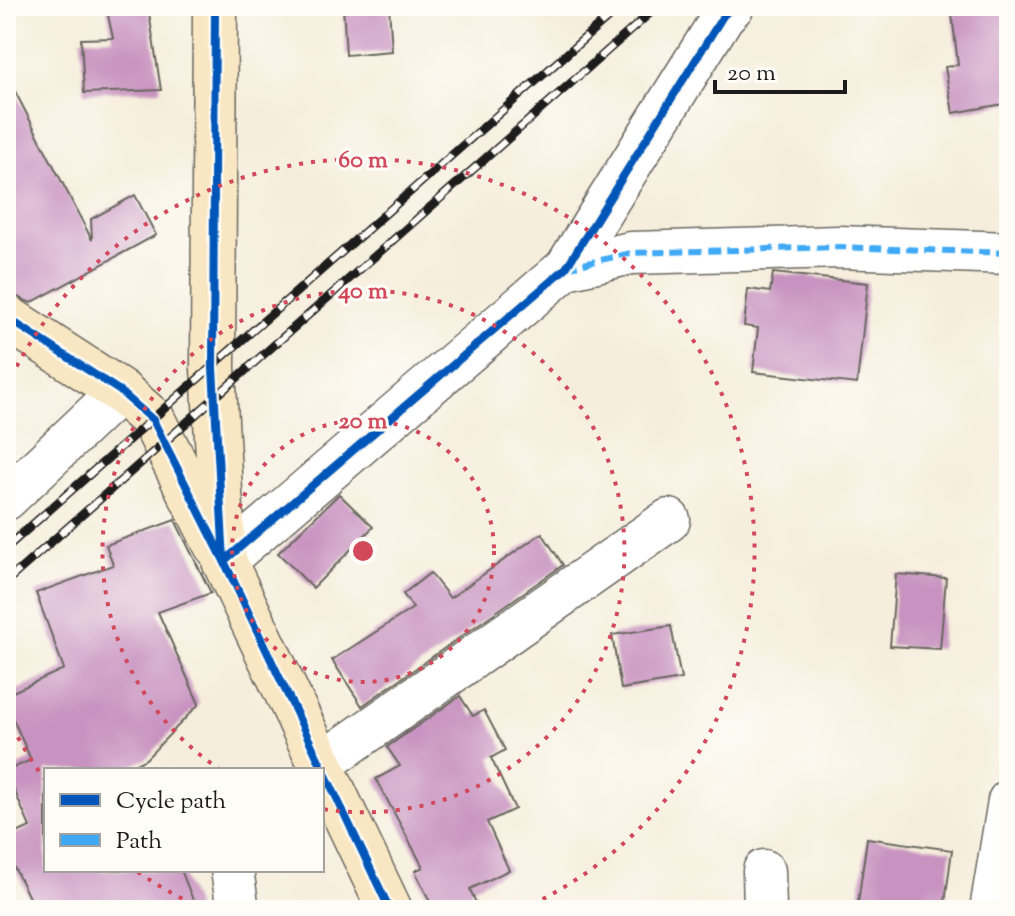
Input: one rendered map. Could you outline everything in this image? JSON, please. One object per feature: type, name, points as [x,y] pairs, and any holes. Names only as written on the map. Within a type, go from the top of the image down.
[{"type":"street","points":[[215,6],[213,368],[224,561]]},
{"type":"street","points":[[224,561],[566,268],[723,16],[733,6]]},
{"type":"street","points":[[566,268],[631,253],[660,252],[839,247],[1009,253]]},
{"type":"street","points":[[6,317],[120,391],[153,420],[323,768]]},
{"type":"street","points":[[6,499],[120,391]]},
{"type":"street","points":[[321,764],[669,520]]},
{"type":"street","points":[[324,770],[390,910]]},
{"type":"street","points":[[991,910],[1009,801]]},
{"type":"street","points":[[232,872],[238,910]]},
{"type":"building","points":[[106,6],[148,6],[161,90],[84,93],[81,39],[113,38]]},
{"type":"building","points":[[343,6],[389,6],[392,51],[346,55]]},
{"type":"building","points":[[951,6],[1009,6],[1009,103],[953,113],[945,67],[958,65]]},
{"type":"building","points":[[6,74],[92,240],[91,219],[135,195],[156,235],[31,303],[6,292]]},
{"type":"building","points":[[773,273],[868,283],[857,384],[753,372],[758,328],[744,326],[748,289],[770,292]]},
{"type":"building","points":[[339,494],[373,527],[313,588],[278,553]]},
{"type":"building","points":[[175,520],[211,593],[158,612],[199,704],[146,759],[128,768],[44,768],[44,872],[182,872],[197,910],[35,910],[6,851],[6,838],[30,827],[6,771],[31,760],[6,703],[6,695],[64,669],[36,593],[113,565],[106,545]]},
{"type":"building","points":[[542,533],[563,565],[362,706],[332,660],[413,608],[403,594],[430,573],[450,598]]},
{"type":"building","points":[[896,574],[946,578],[940,649],[890,646]]},
{"type":"building","points":[[671,626],[681,679],[621,689],[612,635]]},
{"type":"building","points":[[460,696],[473,716],[484,710],[505,750],[491,758],[515,809],[487,822],[509,870],[470,889],[479,910],[434,910],[415,871],[423,867],[376,779],[400,766],[387,747]]},
{"type":"building","points":[[867,838],[952,850],[944,910],[857,910]]},
{"type":"railway","points":[[6,548],[621,6]]},
{"type":"railway","points":[[6,582],[658,6]]},
{"type":"marked path","points":[[566,268],[631,253],[839,247],[1009,253]]},
{"type":"cycle path","points":[[215,6],[213,368],[224,561],[322,768]]},
{"type":"cycle path","points":[[6,317],[120,391],[153,420],[224,561],[566,268],[723,16],[733,6]]},
{"type":"cycle path","points":[[324,771],[390,910]]}]
